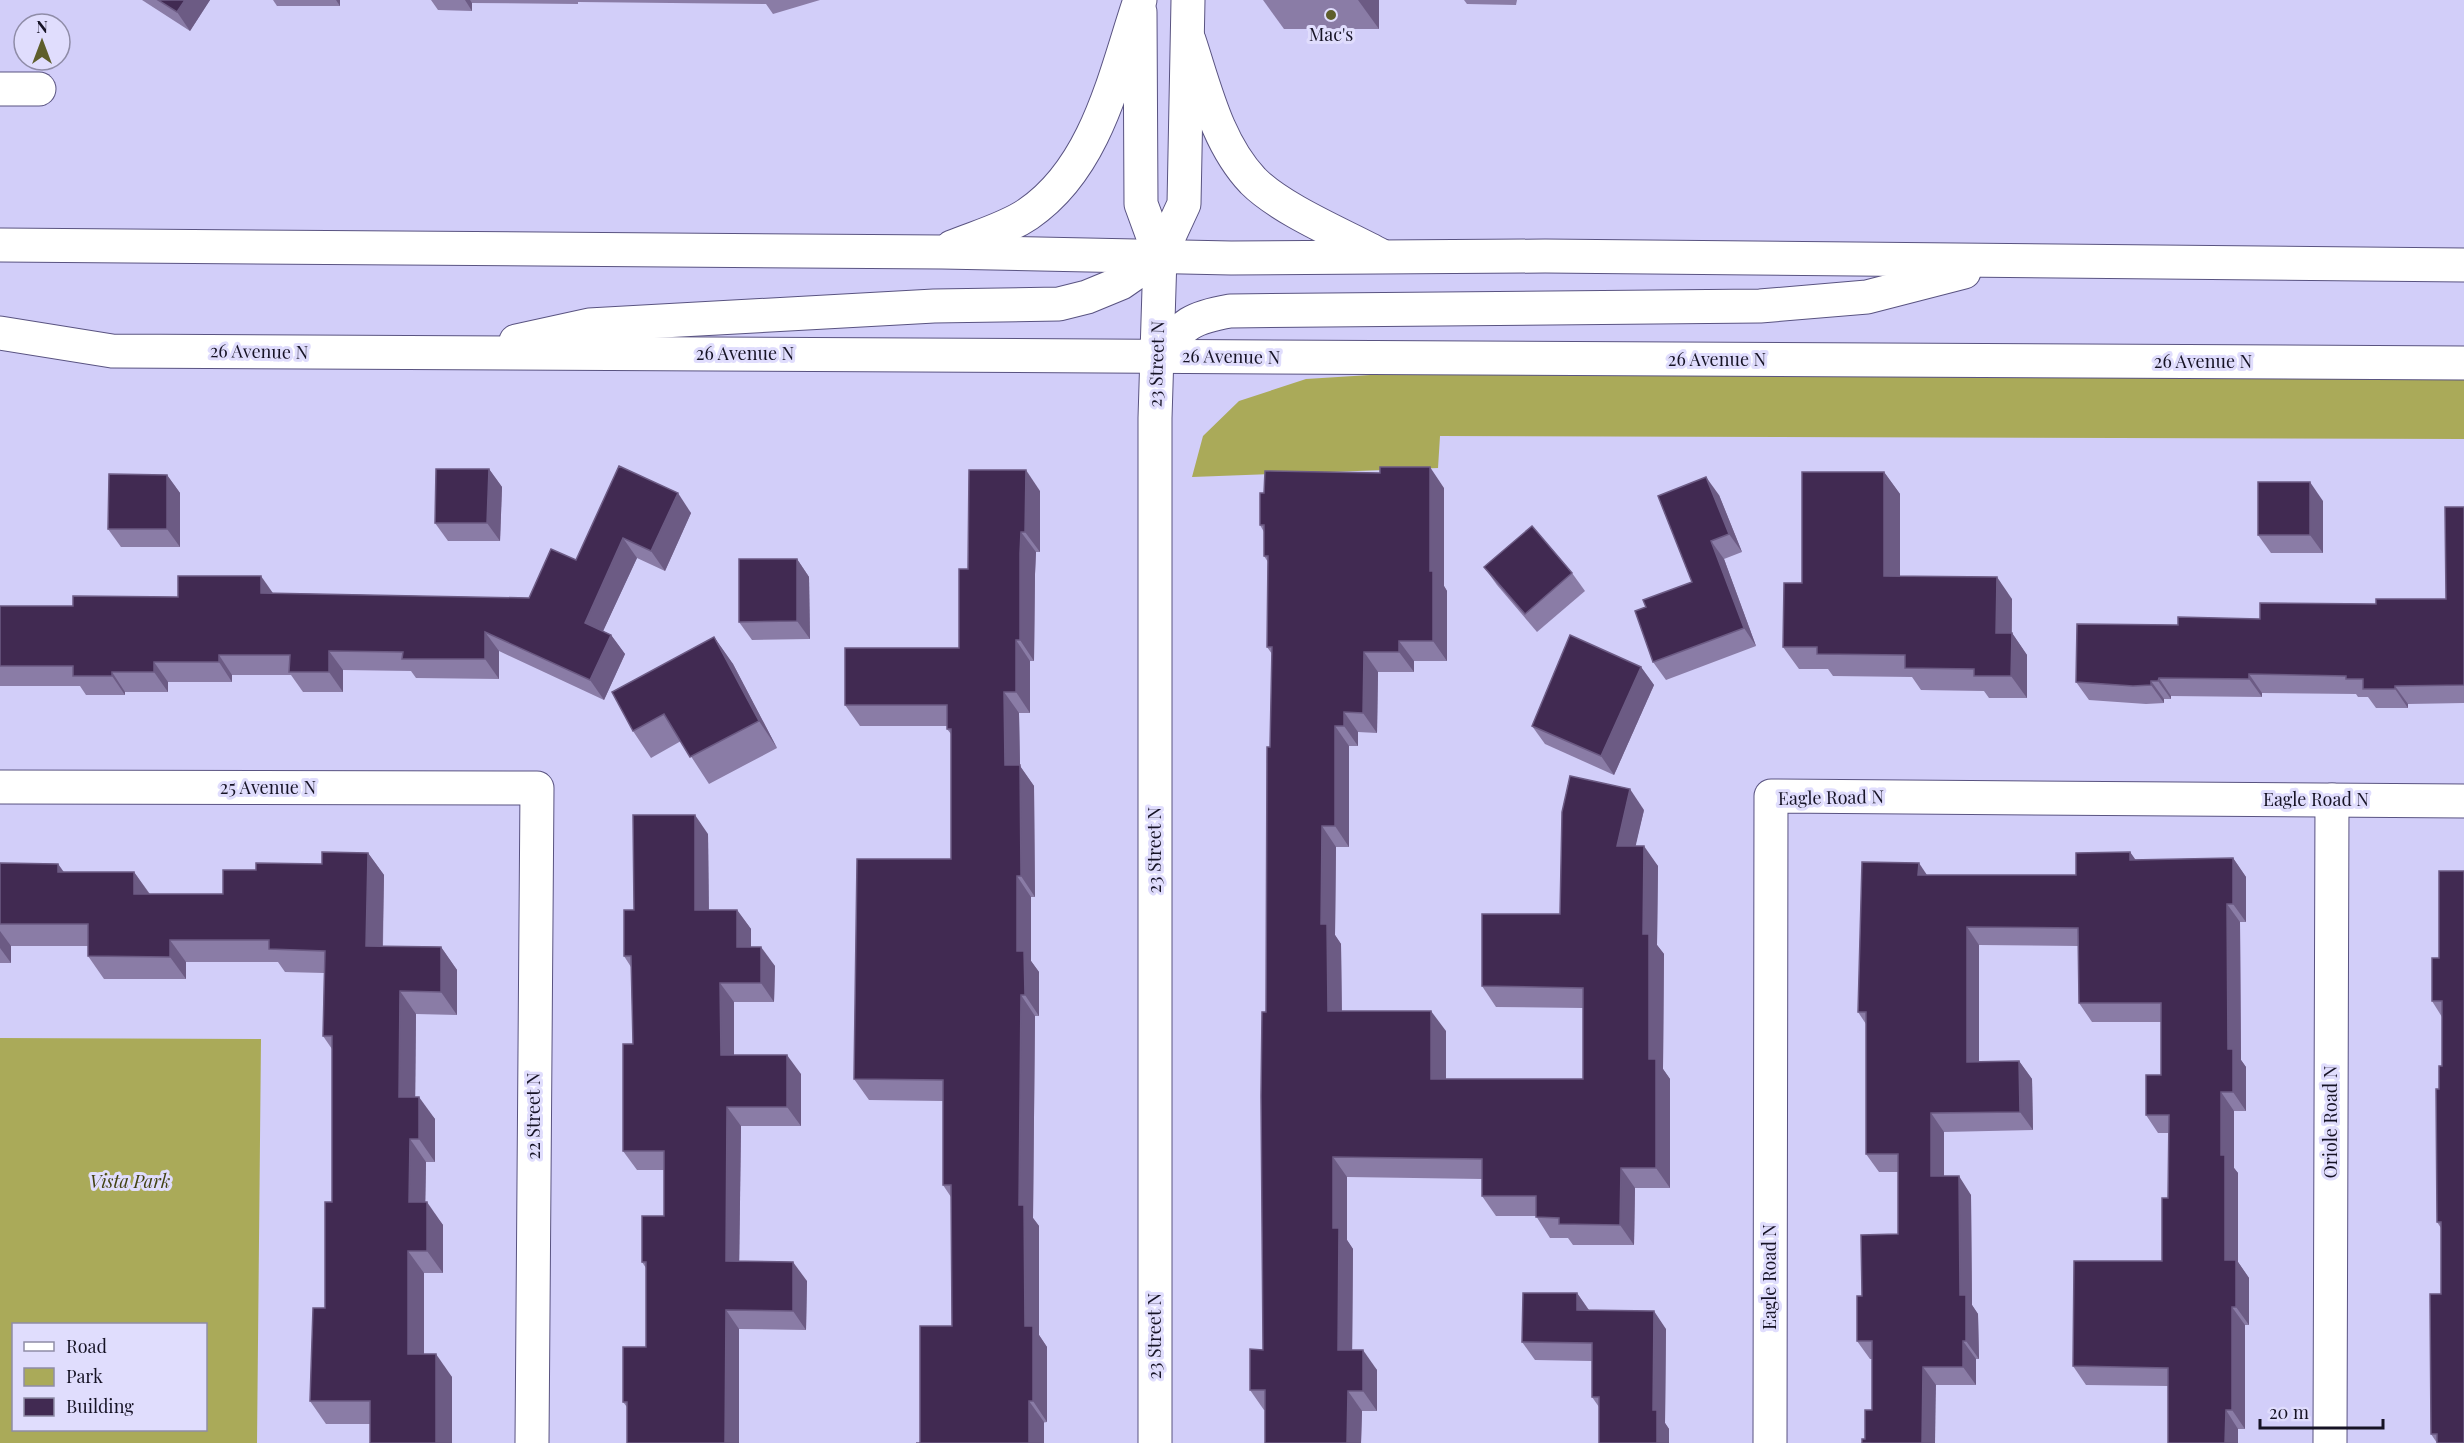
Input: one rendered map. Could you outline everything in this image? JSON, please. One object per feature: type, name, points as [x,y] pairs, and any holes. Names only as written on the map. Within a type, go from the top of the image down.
[{"type":"main road","points":[[942,252],[1027,215],[1062,183],[1088,143],[1103,112],[1140,0]]},
{"type":"main road","name":"23 Street N","points":[[1140,0],[1141,204],[1161,256]]},
{"type":"main road","name":"23 Street N","points":[[1155,1443],[1157,355],[1161,256],[1184,204],[1188,0]]},
{"type":"main road","points":[[1189,40],[1215,119],[1229,148],[1253,180],[1275,199],[1384,257]]},
{"type":"main road","points":[[0,89],[39,89]]},
{"type":"main road","points":[[0,245],[942,252],[1161,256],[1660,256],[2006,262],[2464,265]]},
{"type":"main road","points":[[456,354],[589,325],[934,306],[1059,304],[1087,297],[1121,283],[1161,256]]},
{"type":"main road","points":[[1157,355],[1185,325],[1202,316],[1230,311],[1760,306],[1867,297],[2006,262]]},
{"type":"main road","name":"26 Avenue N","points":[[0,333],[112,351],[2464,363]]},
{"type":"main road","name":"25 Avenue N","points":[[0,787],[537,788]]},
{"type":"main road","name":"22 Street N","points":[[532,1443],[537,788]]},
{"type":"main road","name":"Eagle Road N","points":[[1770,1443],[1771,796],[2464,801]]},
{"type":"main road","name":"Oriole Road N","points":[[2330,1443],[2332,800]]},
{"type":"green space","points":[[2464,372],[2464,439],[1440,436],[1438,468],[1192,477],[1203,436],[1239,401],[1306,379],[1370,375]]},
{"type":"green space","name":"Vista Park","points":[[0,1038],[261,1039],[257,1443],[0,1443]]},
{"type":"building","points":[[158,0],[185,0],[177,12]]},
{"type":"building","points":[[619,466],[678,493],[651,551],[623,538],[585,623],[611,635],[590,680],[485,632],[485,659],[402,659],[403,652],[329,651],[329,672],[289,672],[290,655],[219,655],[219,662],[154,662],[154,672],[112,672],[112,676],[73,676],[73,666],[0,666],[0,606],[73,606],[73,596],[178,597],[178,576],[261,576],[261,593],[529,598],[551,549],[576,560]]},
{"type":"building","points":[[1380,467],[1430,467],[1433,641],[1399,641],[1399,652],[1364,652],[1363,713],[1344,712],[1344,726],[1335,726],[1335,826],[1322,826],[1321,924],[1327,924],[1328,1011],[1431,1011],[1431,1079],[1583,1079],[1583,988],[1482,986],[1482,914],[1560,914],[1562,812],[1570,776],[1630,789],[1617,846],[1644,846],[1643,934],[1649,934],[1649,1059],[1656,1059],[1656,1168],[1621,1168],[1620,1225],[1559,1224],[1559,1218],[1536,1217],[1536,1196],[1482,1196],[1482,1159],[1333,1157],[1333,1228],[1339,1228],[1338,1350],[1363,1350],[1363,1391],[1348,1391],[1347,1443],[1265,1443],[1265,1390],[1250,1390],[1250,1349],[1263,1350],[1262,1012],[1266,1012],[1267,747],[1270,747],[1272,647],[1267,647],[1268,556],[1264,556],[1264,525],[1260,525],[1260,493],[1264,493],[1265,471],[1380,473]]},
{"type":"building","points":[[436,469],[489,469],[487,523],[435,523]]},
{"type":"building","points":[[969,470],[1026,470],[1025,532],[1021,532],[1020,553],[1020,640],[1016,640],[1016,692],[1004,692],[1005,765],[1020,765],[1021,876],[1017,876],[1017,951],[1024,951],[1025,995],[1021,995],[1019,1205],[1024,1205],[1025,1326],[1033,1326],[1033,1401],[1029,1401],[1029,1443],[920,1443],[920,1326],[952,1326],[951,1185],[943,1185],[943,1080],[854,1079],[857,859],[951,859],[951,729],[947,729],[947,705],[845,705],[845,648],[959,648],[959,569],[968,569]]},
{"type":"building","points":[[1802,472],[1884,472],[1884,576],[1997,577],[1996,633],[2012,633],[2011,676],[1974,676],[1974,669],[1905,668],[1905,655],[1817,654],[1817,647],[1783,647],[1784,583],[1802,583]]},
{"type":"building","points":[[109,474],[167,475],[167,529],[108,529]]},
{"type":"building","points":[[1706,477],[1729,534],[1711,541],[1744,628],[1653,662],[1635,611],[1646,607],[1643,600],[1692,582],[1658,496]]},
{"type":"building","points":[[2258,482],[2310,482],[2310,535],[2258,535]]},
{"type":"building","points":[[2445,507],[2464,507],[2464,685],[2363,689],[2363,679],[2346,679],[2346,676],[2249,674],[2249,679],[2159,678],[2158,681],[2151,681],[2151,685],[2133,686],[2076,682],[2077,624],[2178,625],[2178,617],[2260,619],[2260,603],[2376,604],[2376,599],[2446,599]]},
{"type":"building","points":[[1532,526],[1572,573],[1525,614],[1484,567]]},
{"type":"building","points":[[739,559],[797,559],[797,621],[739,622]]},
{"type":"building","points":[[1570,635],[1641,667],[1601,756],[1532,726]]},
{"type":"building","points":[[714,637],[759,721],[690,757],[664,714],[633,731],[612,692]]},
{"type":"building","points":[[633,815],[695,815],[695,910],[737,910],[737,947],[761,947],[761,983],[720,983],[721,1055],[787,1055],[787,1107],[727,1107],[726,1261],[793,1262],[793,1311],[726,1310],[725,1443],[627,1443],[627,1402],[623,1402],[623,1347],[646,1347],[646,1262],[642,1262],[642,1216],[664,1216],[664,1151],[623,1151],[623,1044],[633,1044],[631,956],[624,956],[624,910],[634,910]]},
{"type":"building","points":[[322,852],[368,853],[366,946],[441,947],[441,992],[400,991],[399,1097],[419,1097],[419,1139],[410,1139],[409,1202],[427,1202],[427,1251],[408,1251],[408,1354],[436,1354],[436,1443],[370,1443],[370,1401],[310,1401],[313,1308],[325,1308],[325,1202],[332,1202],[332,1036],[323,1036],[325,951],[269,949],[269,940],[170,940],[170,957],[88,956],[88,924],[0,924],[0,863],[58,864],[58,872],[134,872],[134,894],[223,894],[223,870],[256,870],[256,863],[322,864]]},
{"type":"building","points":[[2130,852],[2130,860],[2233,858],[2233,904],[2227,904],[2228,1049],[2233,1049],[2233,1092],[2221,1092],[2221,1155],[2225,1155],[2225,1260],[2236,1260],[2236,1307],[2232,1307],[2232,1410],[2226,1410],[2225,1443],[2168,1443],[2168,1368],[2073,1366],[2074,1261],[2162,1261],[2162,1198],[2168,1198],[2169,1115],[2146,1115],[2146,1075],[2161,1075],[2161,1003],[2079,1003],[2078,928],[1967,927],[1967,1062],[2019,1061],[2020,1112],[1931,1113],[1931,1176],[1959,1176],[1960,1295],[1966,1295],[1966,1341],[1963,1341],[1963,1367],[1923,1367],[1922,1443],[1862,1443],[1862,1439],[1865,1439],[1865,1410],[1872,1410],[1872,1341],[1857,1341],[1857,1296],[1862,1296],[1861,1235],[1898,1234],[1898,1154],[1866,1154],[1866,1012],[1858,1012],[1862,862],[1919,863],[1918,875],[2076,875],[2076,853]]},
{"type":"building","points":[[2439,871],[2464,871],[2464,1443],[2437,1443],[2437,1434],[2431,1434],[2430,1294],[2441,1294],[2441,1222],[2437,1222],[2436,1089],[2439,1089],[2439,1066],[2442,1066],[2442,1001],[2432,1001],[2432,958],[2439,958]]},
{"type":"building","points":[[1523,1293],[1577,1293],[1577,1310],[1654,1311],[1653,1410],[1657,1410],[1657,1443],[1599,1443],[1599,1397],[1592,1397],[1592,1343],[1522,1342]]},
{"type":"place","name":"Mac's","points":[[1331,15]]}]
